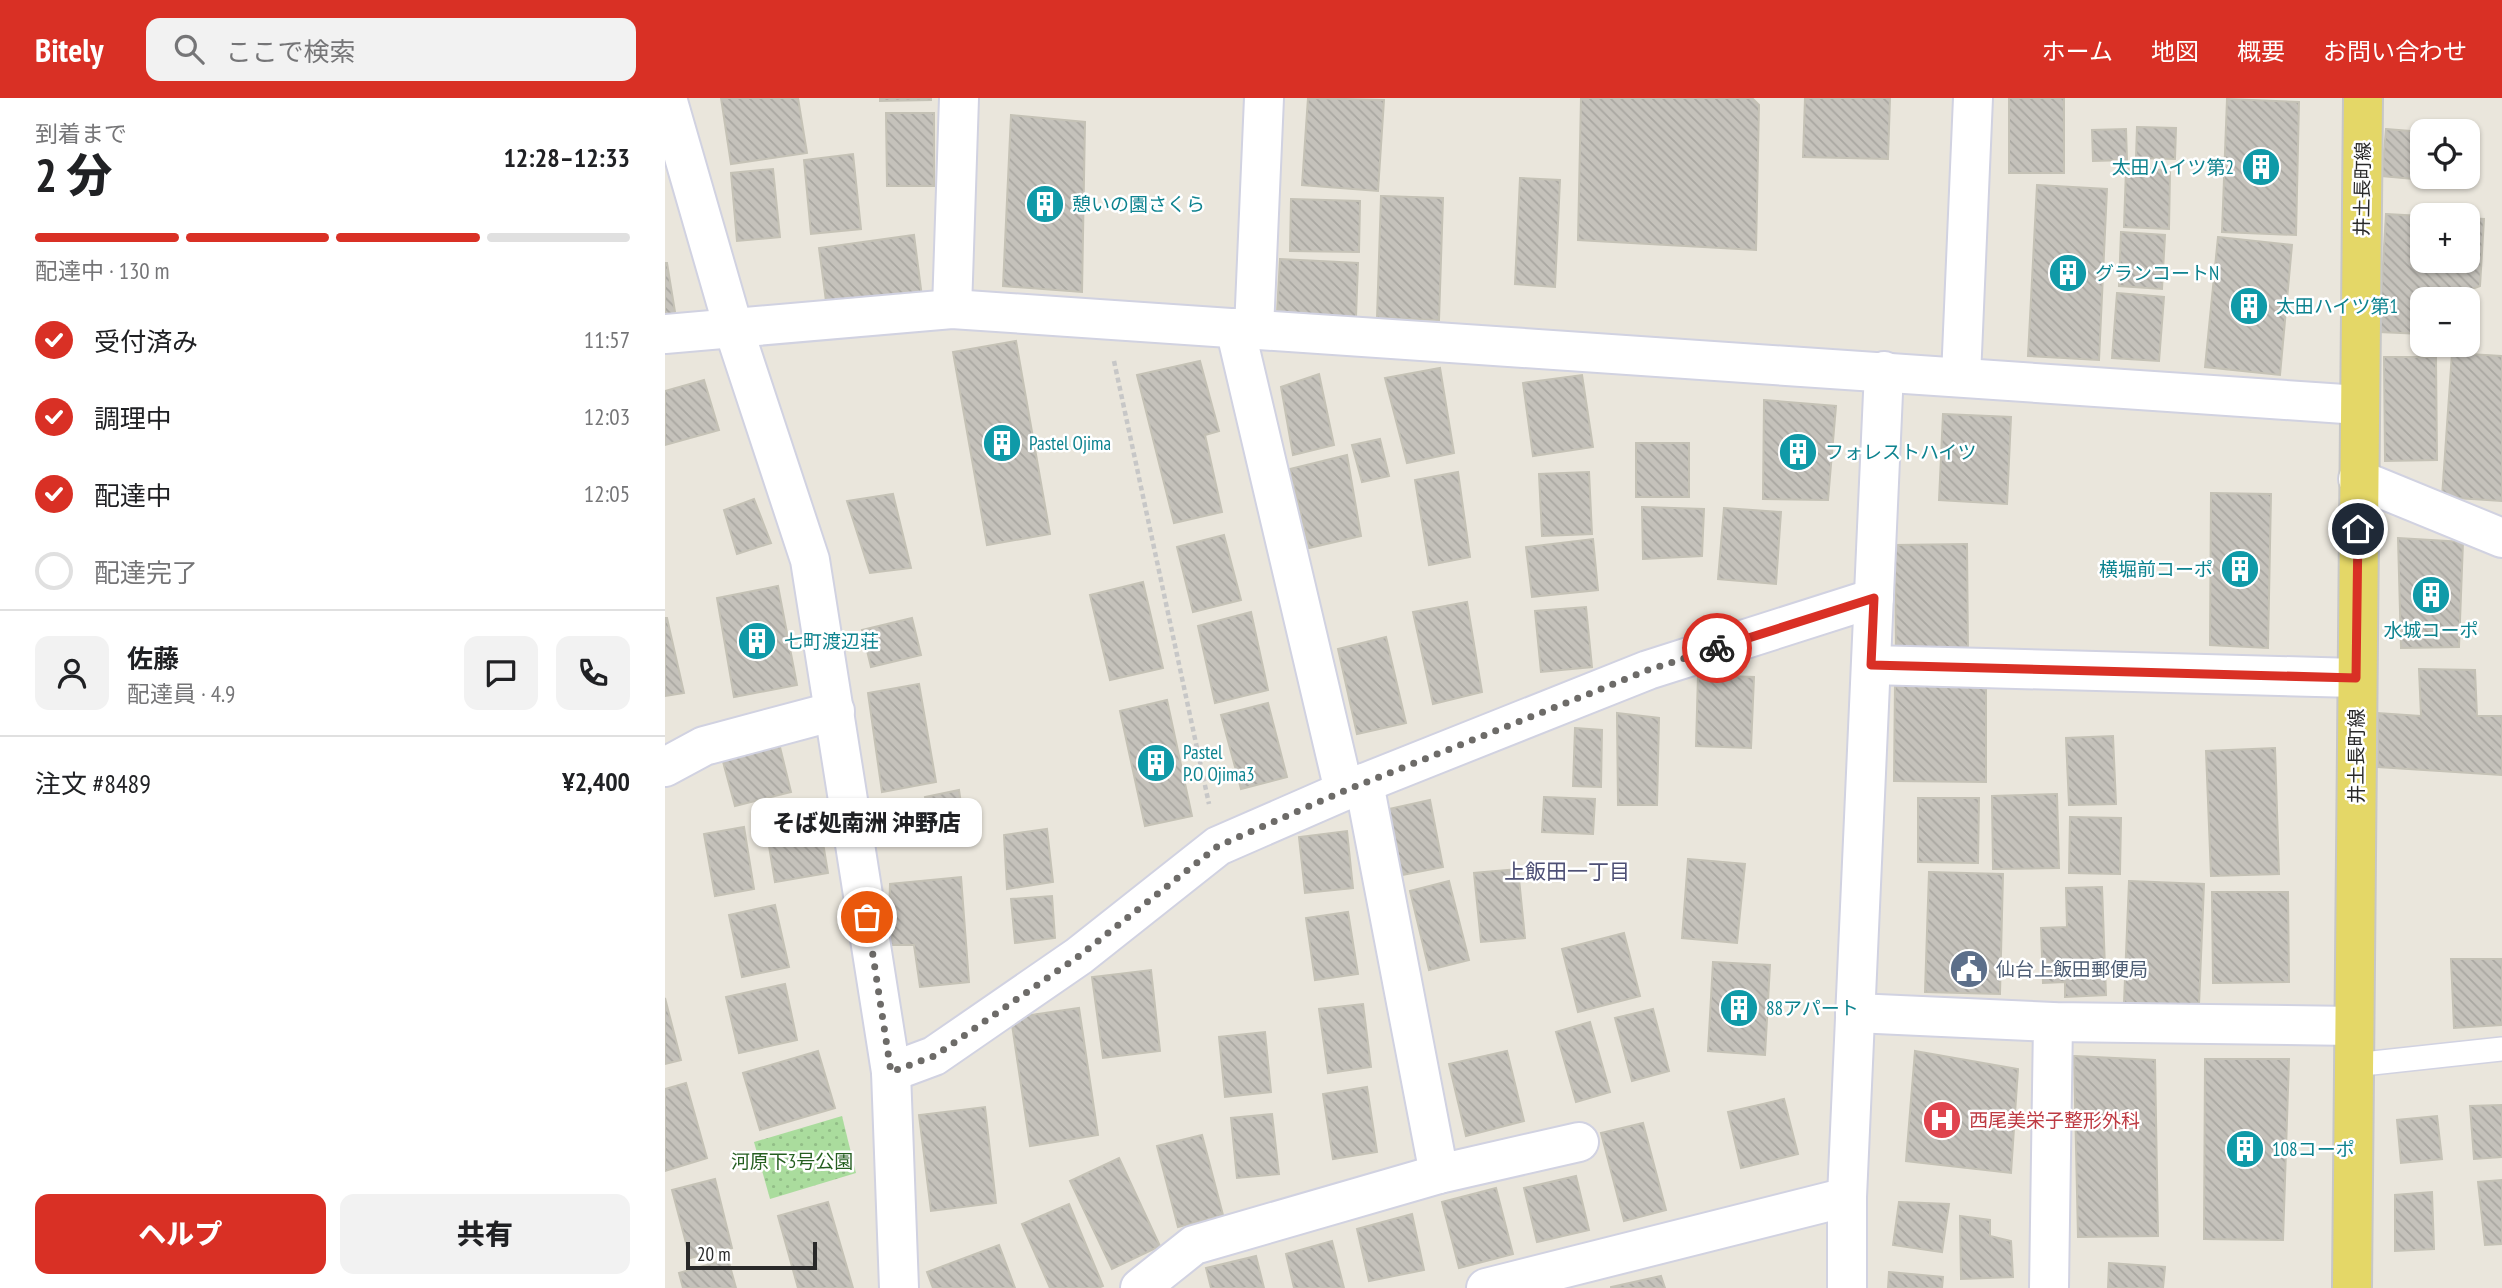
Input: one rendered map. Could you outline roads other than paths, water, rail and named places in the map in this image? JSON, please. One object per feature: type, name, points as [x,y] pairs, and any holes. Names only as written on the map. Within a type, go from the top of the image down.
[{"type":"main road","name":"井土長町線","points":[[2352,1288],[2363,98]]},
{"type":"street","points":[[667,98],[734,330],[810,560],[891,1072],[899,1288]]},
{"type":"street","points":[[953,309],[959,98]]},
{"type":"street","points":[[1264,98],[1244,328],[1354,787],[1439,1174]]},
{"type":"street","points":[[1961,377],[1973,98]]},
{"type":"street","points":[[665,334],[953,309],[2359,405]]},
{"type":"street","points":[[1847,1288],[1847,1196],[1884,371]]},
{"type":"street","points":[[2358,479],[2502,538]]},
{"type":"street","points":[[891,1072],[934,1056],[1079,956],[1218,846],[1354,787],[1648,670],[1874,598]]},
{"type":"street","points":[[1871,665],[2356,678]]},
{"type":"street","points":[[665,767],[705,746],[835,711]]},
{"type":"street","points":[[1855,1013],[2053,1022],[2354,1026]]},
{"type":"street","points":[[2049,1288],[2053,1022]]},
{"type":"street","points":[[1140,1288],[1194,1245],[1439,1174],[1579,1142]]},
{"type":"street","points":[[1486,1288],[1579,1276],[1847,1196]]},
{"type":"lane","points":[[2354,1065],[2502,1049]]},
{"type":"place","name":"太田ハイツ第2","points":[[2261,167]]},
{"type":"place","name":"憩いの園さくら","points":[[1045,204]]},
{"type":"place","name":"グランコートN","points":[[2068,273]]},
{"type":"place","name":"太田ハイツ第1","points":[[2249,306]]},
{"type":"place","name":"Pastel Ojima","points":[[1002,443]]},
{"type":"place","name":"フォレストハイツ","points":[[1798,452]]},
{"type":"place","name":"横堀前コーポ","points":[[2240,569]]},
{"type":"place","name":"水城コーポ","points":[[2431,595]]},
{"type":"place","name":"七町渡辺荘","points":[[757,641]]},
{"type":"place","name":"Pastel P.O Ojima3","points":[[1156,763]]},
{"type":"place","name":"そば処南洲 沖野店","points":[[867,917]]},
{"type":"place","name":"仙台上飯田郵便局","points":[[1969,969]]},
{"type":"place","name":"88アパート","points":[[1739,1008]]},
{"type":"place","name":"西尾美栄子整形外科","points":[[1942,1120]]},
{"type":"place","name":"108コーポ","points":[[2245,1149]]},
{"type":"district","name":"上飯田一丁目","points":[[1567,871]]},
{"type":"park label","name":"河原下3号公園","points":[[792,1161]]}]
